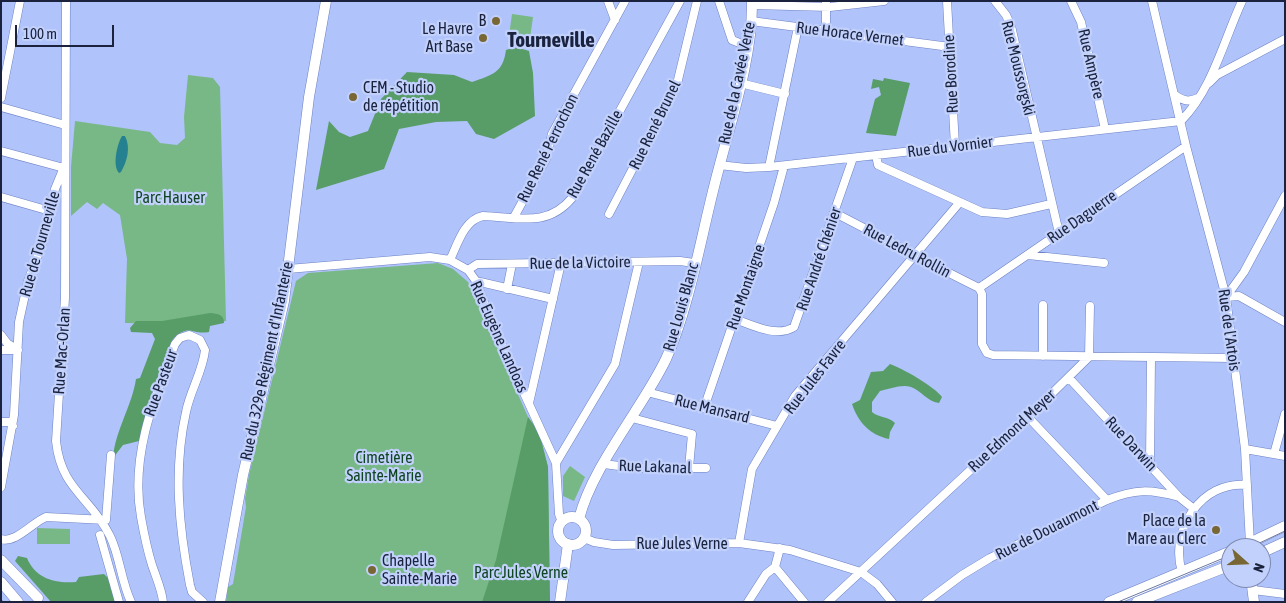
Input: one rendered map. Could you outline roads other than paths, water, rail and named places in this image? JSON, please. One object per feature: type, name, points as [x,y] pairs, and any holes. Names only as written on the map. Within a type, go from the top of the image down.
[{"type":"street","points":[[1,98],[20,1]]},
{"type":"street","name":"Rue de Tourneville","points":[[1,486],[13,426],[19,322],[28,281],[43,242],[55,189],[64,168],[66,1]]},
{"type":"street","name":"Rue du 329e Régiment d'Infanterie","points":[[220,602],[243,474],[276,338],[288,268],[309,97],[326,1]]},
{"type":"street","points":[[608,1],[615,20]]},
{"type":"street","name":"Rue René Perrochon","points":[[514,217],[546,159],[552,134],[625,1]]},
{"type":"street","name":"Rue René Bazille","points":[[450,260],[471,221],[484,216],[539,219],[548,217],[557,213],[572,198],[680,1]]},
{"type":"street","name":"Rue René Brunel","points":[[609,214],[677,84],[697,1]]},
{"type":"street","points":[[719,1],[732,40],[747,46]]},
{"type":"street","points":[[752,3],[826,4],[884,1]]},
{"type":"street","name":"Rue Borodine","points":[[947,1],[955,146]]},
{"type":"street","name":"Rue Moussorgski","points":[[995,1],[1006,14],[1011,26],[1035,137],[1059,233]]},
{"type":"street","name":"Rue Ampère","points":[[1071,1],[1081,22],[1105,128]]},
{"type":"street","name":"Rue de l'Artois","points":[[1152,1],[1186,146],[1226,297],[1245,450],[1249,538]]},
{"type":"street","points":[[1181,121],[1206,85],[1242,1]]},
{"type":"street","name":"Rue de la Cavée Verte","points":[[719,165],[740,83],[751,21],[752,3]]},
{"type":"street","points":[[826,4],[826,30]]},
{"type":"street","name":"Rue Horace Vernet","points":[[751,21],[950,47]]},
{"type":"street","points":[[769,167],[798,27]]},
{"type":"street","points":[[1206,85],[1226,70],[1285,39]]},
{"type":"street","points":[[1218,55],[1219,62],[1226,70]]},
{"type":"street","points":[[740,83],[785,94]]},
{"type":"street","points":[[1175,95],[1184,101],[1191,101],[1198,97]]},
{"type":"street","points":[[1,107],[64,125]]},
{"type":"street","name":"Rue du Vornier","points":[[719,165],[746,168],[784,166],[1105,128],[1181,121]]},
{"type":"street","name":"Rue Daguerre","points":[[979,288],[1186,146]]},
{"type":"street","points":[[1,151],[64,168]]},
{"type":"street","points":[[876,155],[878,165],[982,212],[994,214],[1051,204]]},
{"type":"street","name":"Rue André Chénier","points":[[735,320],[778,332],[788,331],[794,327],[853,158]]},
{"type":"street","name":"Rue Louis Blanc","points":[[579,519],[604,464],[647,392],[674,337],[719,165]]},
{"type":"street","name":"Rue Montaigne","points":[[704,408],[774,203],[784,166]]},
{"type":"street","name":"Rue Mac-Orlan","points":[[64,168],[65,298],[56,441],[57,453],[60,466],[69,484],[100,520]]},
{"type":"street","points":[[1226,297],[1244,272],[1285,196]]},
{"type":"street","points":[[1,198],[50,210]]},
{"type":"street","name":"Rue Jules Favre","points":[[739,543],[752,469],[795,396],[960,202]]},
{"type":"street","name":"Rue Ledru Rollin","points":[[835,213],[903,247],[915,257],[979,288]]},
{"type":"street","points":[[1028,255],[1104,263]]},
{"type":"street","name":"Rue Eugène Landoas","points":[[288,268],[430,257],[450,260],[468,270],[476,281],[556,463],[559,514],[562,522]]},
{"type":"street","points":[[556,463],[615,364],[639,262]]},
{"type":"street","points":[[529,404],[561,263]]},
{"type":"street","name":"Rue de la Victoire","points":[[468,270],[477,264],[694,263]]},
{"type":"street","points":[[507,289],[512,264]]},
{"type":"street","points":[[476,281],[553,300]]},
{"type":"street","points":[[979,288],[982,294],[982,344],[987,353],[993,355],[1233,358]]},
{"type":"street","points":[[1226,297],[1239,296],[1285,322]]},
{"type":"street","points":[[1043,305],[1043,356]]},
{"type":"street","points":[[1089,357],[1090,306]]},
{"type":"street","points":[[1,335],[7,343],[18,350]]},
{"type":"street","name":"Rue Pasteur","points":[[162,602],[146,545],[140,514],[139,484],[142,444],[147,420],[175,344],[180,338],[189,335],[200,340],[205,350],[183,426],[179,519],[192,592],[203,602]]},
{"type":"street","points":[[1,350],[18,350]]},
{"type":"street","name":"Rue Edmond Meyer","points":[[828,602],[1028,417],[1089,357]]},
{"type":"street","points":[[1150,464],[1151,357]]},
{"type":"street","name":"Rue Darwin","points":[[1069,378],[1179,497],[1194,509]]},
{"type":"street","name":"Rue Mansard","points":[[647,392],[777,426]]},
{"type":"street","points":[[1274,454],[1285,414]]},
{"type":"street","points":[[1028,417],[1107,500]]},
{"type":"street","points":[[632,418],[692,434],[688,468]]},
{"type":"street","points":[[1,422],[9,422],[13,426]]},
{"type":"street","points":[[1245,450],[1285,456]]},
{"type":"street","points":[[1,539],[12,540],[37,520],[46,517],[106,520],[111,455]]},
{"type":"street","name":"Rue Lakanal","points":[[604,464],[634,468],[706,468]]},
{"type":"street","points":[[1182,572],[1178,542],[1184,525],[1194,509],[1203,498],[1213,492],[1239,484],[1247,485]]},
{"type":"street","name":"Rue de Douaumont","points":[[926,602],[962,575],[990,558],[1126,492],[1142,490],[1179,497]]},
{"type":"street","points":[[572,517],[579,519],[586,529],[584,538],[577,544],[568,544],[562,540],[559,532],[562,522],[572,517]]},
{"type":"street","points":[[100,520],[114,544],[130,602]]},
{"type":"street","points":[[1263,538],[1285,526]]},
{"type":"street","points":[[100,535],[119,602]]},
{"type":"street","name":"Rue Jules Verne","points":[[584,538],[594,542],[613,544],[739,543],[780,548],[828,560],[860,572],[877,584],[892,602]]},
{"type":"street","points":[[1271,548],[1285,542]]},
{"type":"street","points":[[560,602],[568,544]]},
{"type":"street","points":[[748,602],[766,574],[775,567],[780,548]]},
{"type":"street","points":[[1109,602],[1221,555]]},
{"type":"street","points":[[1,560],[38,598]]},
{"type":"street","points":[[775,567],[804,602]]},
{"type":"street","points":[[1137,602],[1221,569]]},
{"type":"street","points":[[1,582],[18,602]]},
{"type":"street","points":[[1254,602],[1253,590],[1285,594]]},
{"type":"tram line","points":[[1270,538],[1285,531]]},
{"type":"tram line","points":[[1118,602],[1221,559]]},
{"type":"place","name":"B","points":[[496,21]]},
{"type":"place","name":"Le Havre Art Base","points":[[483,38]]},
{"type":"place","name":"CEM - Studio de répétition","points":[[353,97]]},
{"type":"place","name":"Place de la Mare au Clerc","points":[[1216,530]]},
{"type":"place","name":"Chapelle Sainte-Marie","points":[[372,570]]},
{"type":"district","name":"Tourneville","points":[[551,40]]},
{"type":"park label","name":"Parc Hauser","points":[[170,198]]},
{"type":"park label","name":"Cimetière Sainte-Marie","points":[[384,467]]},
{"type":"park label","name":"Parc Jules Verne","points":[[521,573]]}]
